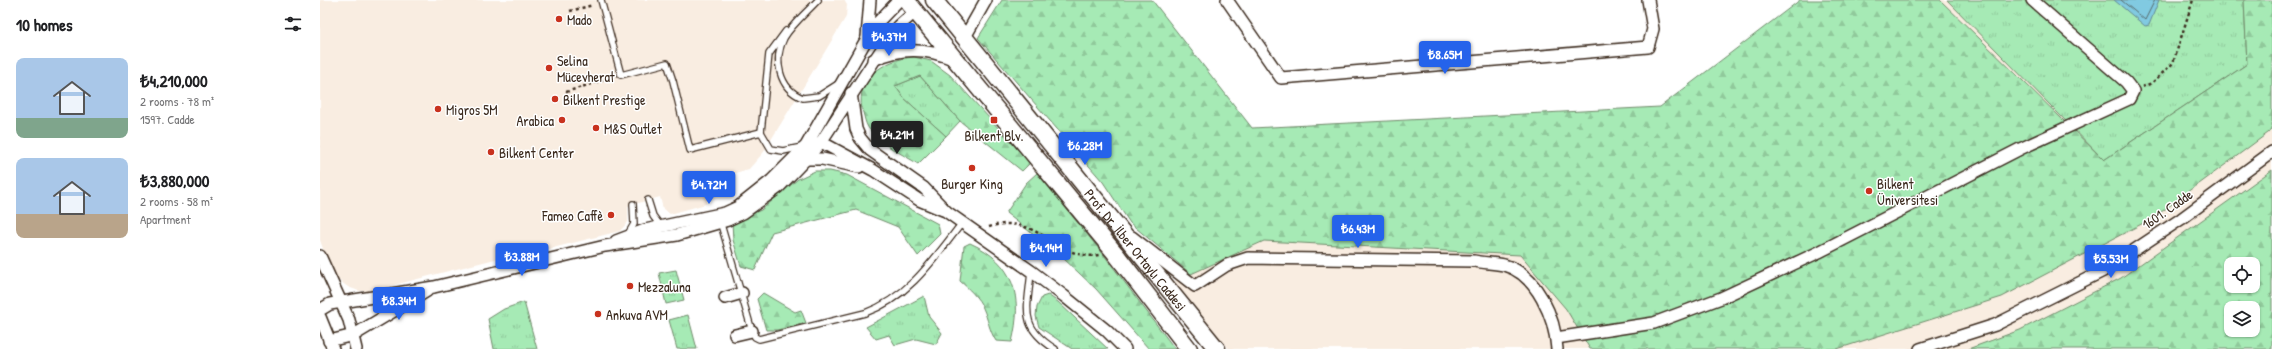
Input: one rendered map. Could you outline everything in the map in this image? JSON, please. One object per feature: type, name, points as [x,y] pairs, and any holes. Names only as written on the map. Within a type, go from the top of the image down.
[{"type":"street","points":[[866,40],[870,0]]},
{"type":"street","points":[[605,246],[627,236],[668,225],[720,219],[765,187],[806,146],[866,40],[878,22],[899,0]]},
{"type":"street","points":[[320,310],[330,304],[434,287],[605,246],[647,241],[743,212],[764,199],[779,187],[821,142],[851,93],[873,60],[899,26],[911,6],[927,0]]},
{"type":"street","name":"Prof. Dr. İlber Ortaylı Caddesi","points":[[934,0],[1110,220],[1217,349]]},
{"type":"street","points":[[965,37],[986,0]]},
{"type":"street","points":[[1227,0],[1281,78],[1648,47],[1653,29],[1648,0]]},
{"type":"street","points":[[1110,220],[1195,286],[1227,266],[1248,258],[1474,261],[1506,266],[1528,279],[1543,301],[1557,343],[1654,323],[1721,298],[1819,252],[2020,149],[2130,99],[2133,91],[2126,82],[2032,0]]},
{"type":"street","name":"Prof. Dr. İlber Ortaylı Caddesi","points":[[911,6],[955,61],[1116,253],[1189,349]]},
{"type":"street","points":[[873,60],[895,51],[908,50],[928,51],[955,61]]},
{"type":"street","points":[[851,93],[856,129],[865,145],[924,188],[947,212],[1031,271],[1106,330],[1125,349]]},
{"type":"street","points":[[806,146],[821,142],[873,170],[919,200],[947,212]]},
{"type":"street","name":"1601. Cadde","points":[[1920,349],[1995,324],[2103,271],[2181,219],[2272,152]]},
{"type":"street","points":[[806,159],[834,161],[873,170]]},
{"type":"street","points":[[647,241],[652,229]]},
{"type":"street","points":[[320,256],[342,302],[354,335],[356,349]]},
{"type":"street","points":[[320,317],[331,345],[354,335],[434,287]]},
{"type":"street","points":[[725,298],[742,293]]},
{"type":"street","points":[[735,335],[752,331]]},
{"type":"lane","points":[[818,0],[791,28],[781,47],[779,64],[782,81],[790,92],[803,98],[810,98],[829,91],[841,82]]},
{"type":"lane","points":[[602,1],[621,75],[667,63],[673,81],[690,150],[761,132]]},
{"type":"lane","points":[[791,28],[785,31],[769,54],[761,132],[771,149],[783,151],[806,146]]},
{"type":"lane","points":[[648,200],[653,216],[659,224],[668,225]]},
{"type":"lane","points":[[627,236],[634,224],[633,204]]},
{"type":"lane","points":[[652,229],[653,216]]},
{"type":"lane","points":[[720,219],[752,331],[755,337],[764,339],[882,307],[893,300],[916,279],[962,223]]},
{"type":"lane","points":[[1031,271],[1028,305],[1031,327],[1034,333],[1055,349]]},
{"type":"path","points":[[2133,91],[2152,83],[2173,63],[2193,0]]},
{"type":"path","points":[[570,11],[602,1]]},
{"type":"path","points":[[566,92],[621,75]]},
{"type":"path","points":[[975,231],[993,225],[1015,223],[1048,237],[1064,248],[1080,255],[1095,256],[1116,253]]},
{"type":"shaded area","points":[[320,0],[844,0],[847,5],[846,17],[763,153],[749,169],[707,181],[710,194],[706,204],[670,214],[663,209],[660,197],[628,206],[628,222],[620,231],[505,260],[499,258],[371,291],[359,291],[348,287],[337,279],[330,269],[320,240]]},
{"type":"shaded area","name":"Bilkent Üniversitesi","points":[[1815,0],[2272,0],[2272,349],[1229,349],[1174,281],[1264,241],[1666,141]]},
{"type":"green space","name":"Bilkent Üniversitesi","points":[[1002,0],[1152,0],[1252,128],[1660,107],[1800,0],[1940,0],[2104,160],[2247,64],[2244,0],[2272,0],[2272,130],[2153,218],[2002,297],[1837,349],[1590,349],[1566,309],[1520,255],[1264,241],[1191,274],[1130,223],[1103,182],[978,38]]},
{"type":"green space","points":[[1947,0],[2244,0],[2247,64],[2104,160]]},
{"type":"green space","points":[[914,57],[931,61],[950,75],[1030,163],[1022,171],[960,121],[920,76],[895,86],[904,98],[946,136],[918,164],[880,140],[869,129],[864,118],[861,103],[862,92],[866,82],[872,74],[881,67],[891,62]]},
{"type":"green space","points":[[920,76],[960,121],[946,136],[904,98],[895,86]]},
{"type":"green space","points":[[2272,170],[2272,349],[1968,349],[2020,330],[2121,278]]},
{"type":"green space","points":[[815,171],[830,171],[847,175],[938,224],[940,234],[918,256],[898,227],[856,210],[772,232],[755,270],[741,266],[733,240],[732,222],[761,210],[798,179]]},
{"type":"green space","points":[[1037,173],[1104,255],[1175,349],[1149,349],[1096,289],[1063,258],[1006,213],[1026,183]]},
{"type":"green space","points":[[970,243],[985,251],[997,261],[1006,271],[1012,283],[1016,310],[1012,342],[996,341],[981,304],[973,293],[960,281],[964,246]]},
{"type":"green space","points":[[676,270],[684,300],[666,304],[659,273]]},
{"type":"green space","points":[[763,293],[795,312],[801,310],[806,323],[777,330],[766,330],[757,299]]},
{"type":"green space","points":[[1048,295],[1058,302],[1108,349],[1072,349],[1039,327],[1036,316],[1037,307],[1042,297]]},
{"type":"green space","points":[[924,296],[929,317],[942,333],[936,344],[916,339],[895,345],[889,335],[876,339],[866,327]]},
{"type":"green space","points":[[524,302],[537,349],[494,349],[488,319],[504,309]]},
{"type":"green space","points":[[688,315],[697,349],[677,349],[669,320]]},
{"type":"water","points":[[2114,0],[2159,0],[2149,25],[2145,26]]},
{"type":"place","name":"Mado","points":[[559,19]]},
{"type":"place","name":"Selina Mücevherat","points":[[549,68]]},
{"type":"place","name":"Bilkent Prestige","points":[[555,99]]},
{"type":"place","name":"Migros 5M","points":[[438,109]]},
{"type":"place","name":"Arabica","points":[[562,120]]},
{"type":"place","name":"Bilkent Blv.","points":[[994,120]]},
{"type":"place","name":"M&S Outlet","points":[[596,128]]},
{"type":"place","name":"Bilkent Center","points":[[491,152]]},
{"type":"place","name":"Burger King","points":[[972,168]]},
{"type":"place","name":"Bilkent Üniversitesi","points":[[1869,191]]},
{"type":"place","name":"Fameo Caffè","points":[[611,215]]},
{"type":"place","name":"Mezzaluna","points":[[630,286]]},
{"type":"place","name":"Ankuva AVM","points":[[598,314]]}]
